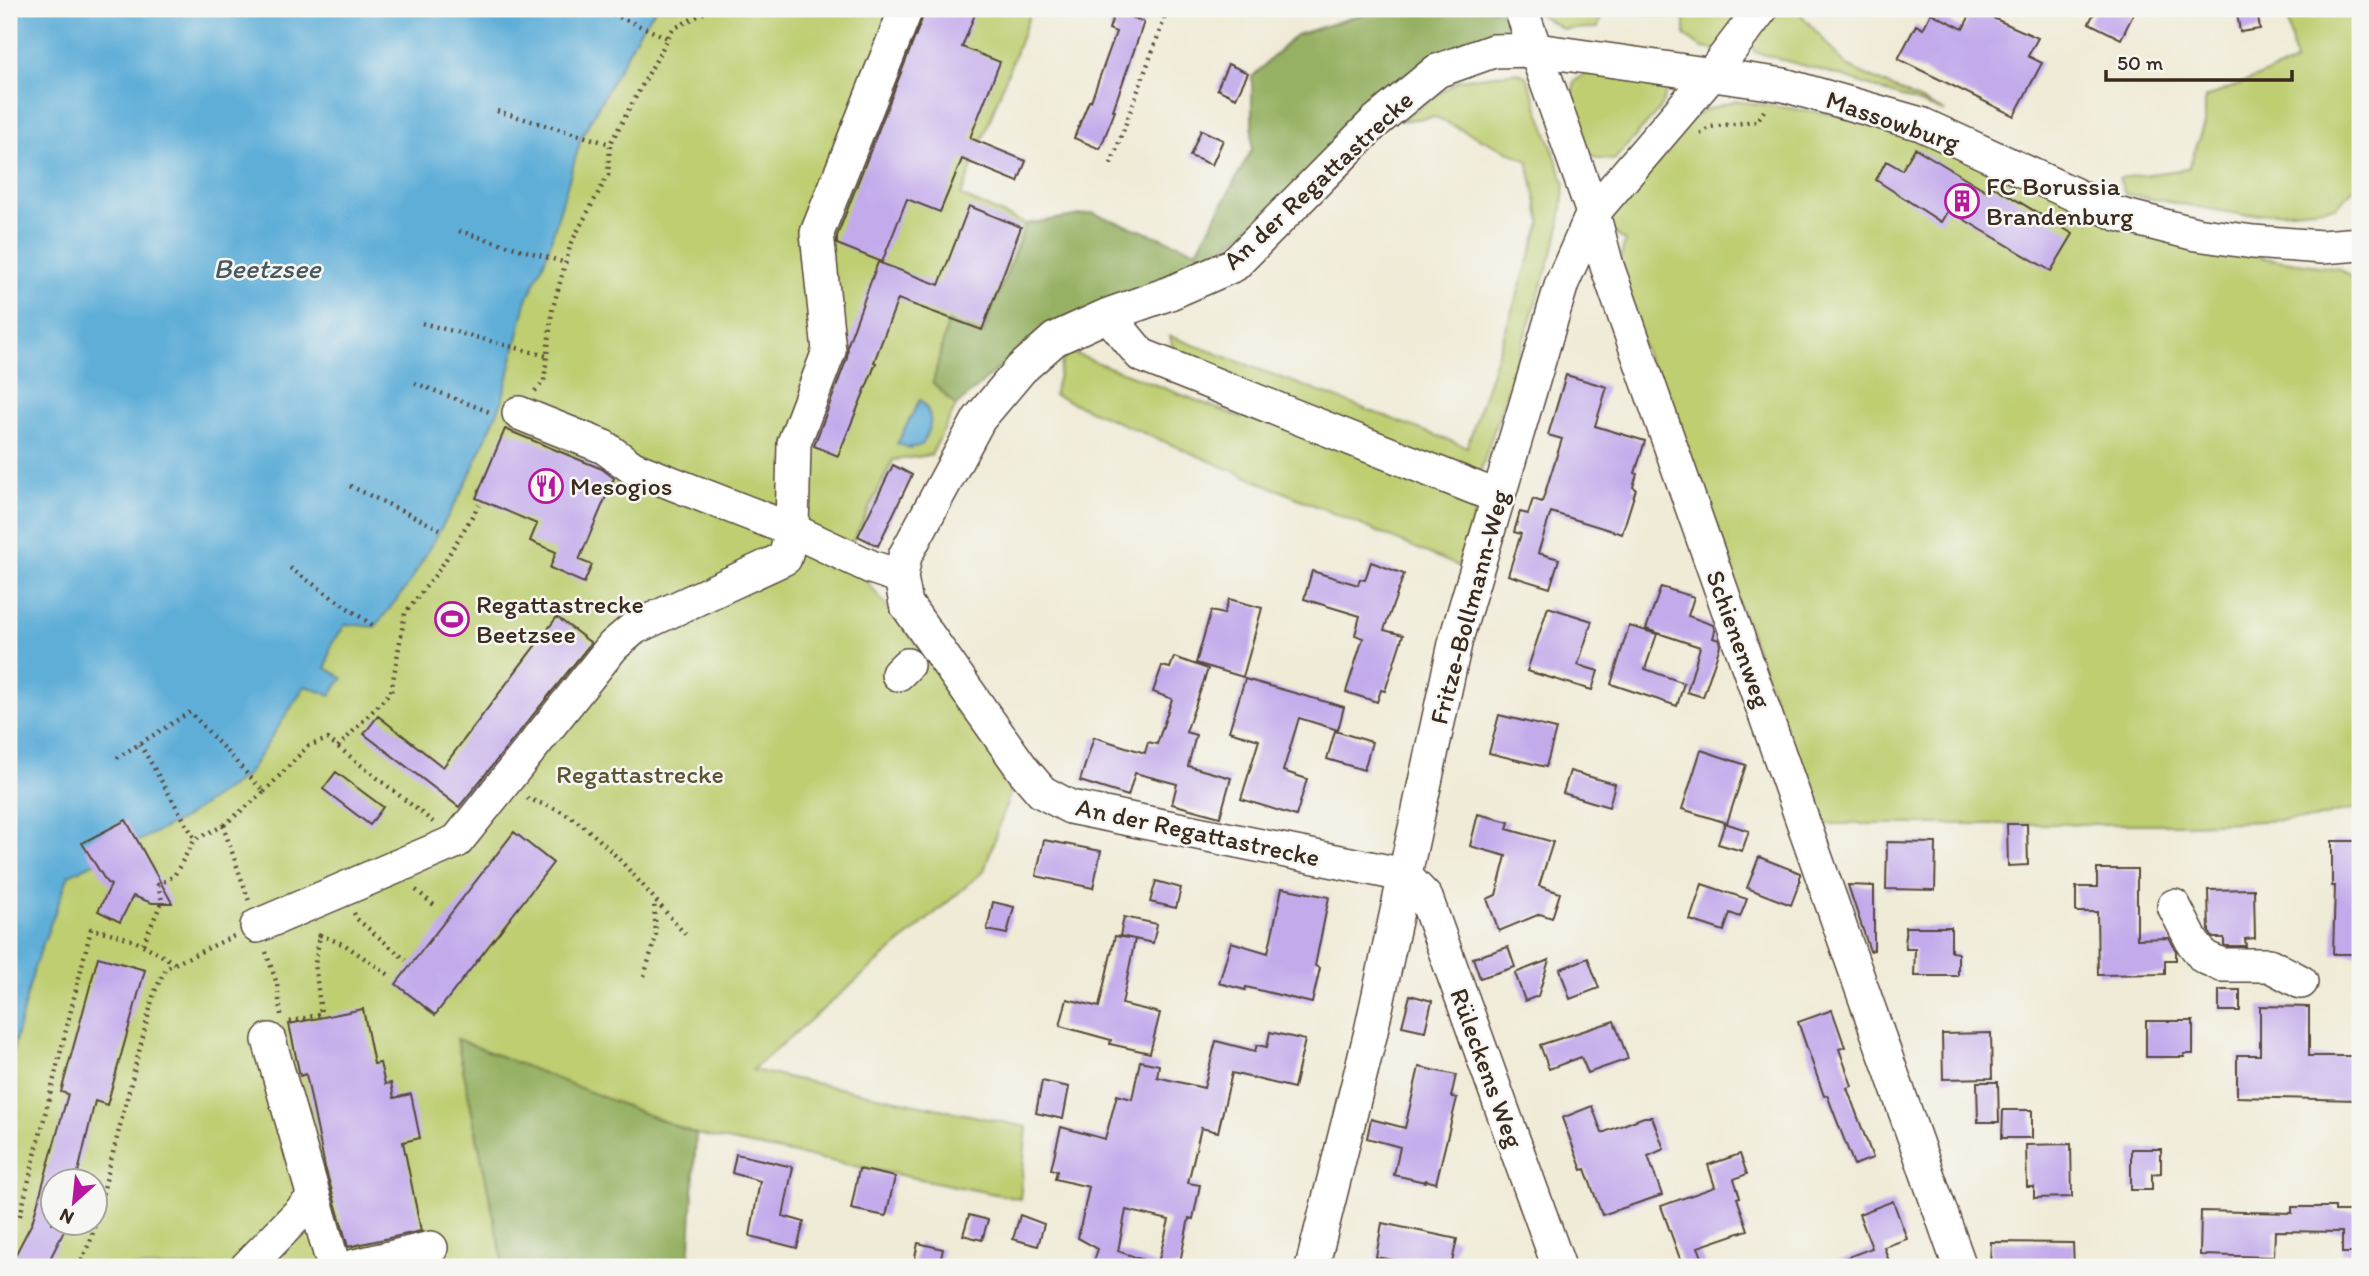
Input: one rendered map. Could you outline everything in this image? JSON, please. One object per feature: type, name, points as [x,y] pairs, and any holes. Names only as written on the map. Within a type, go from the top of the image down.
[{"type":"street","points":[[272,920],[457,841],[613,646],[634,628],[785,558],[792,530],[794,443],[829,351],[817,233],[906,9]]},
{"type":"street","name":"Schienenweg","points":[[1521,9],[1593,213],[1611,279],[1960,1267]]},
{"type":"street","name":"Fritze-Bollmann-Weg","points":[[1312,1267],[1370,1036],[1456,639],[1562,283],[1593,213],[1711,75],[1761,9]]},
{"type":"street","name":"Massowburg","points":[[1537,50],[1784,85],[1921,124],[2117,214],[2196,234],[2253,242],[2322,247],[2360,244]]},
{"type":"street","name":"An der Regattastrecke","points":[[1404,875],[1070,807],[1042,792],[1024,771],[906,604],[901,577],[905,556],[979,419],[1021,369],[1055,338],[1234,265],[1374,123],[1437,71],[1493,51],[1537,50]]},
{"type":"street","points":[[1108,315],[1140,355],[1498,497]]},
{"type":"street","points":[[508,414],[604,447],[633,468],[792,530],[871,567],[901,577]]},
{"type":"street","name":"Rüleckens Weg","points":[[1404,875],[1426,898],[1559,1267]]},
{"type":"street","points":[[2174,906],[2193,943],[2204,957],[2222,965],[2269,965],[2301,982]]},
{"type":"street","points":[[269,1040],[334,1267]]},
{"type":"street","points":[[247,1267],[313,1199]]},
{"type":"street","points":[[351,1267],[430,1248]]},
{"type":"path","points":[[600,9],[668,38]]},
{"type":"path","points":[[415,383],[508,414],[544,381],[552,311],[571,243],[608,175],[610,144],[673,29],[711,9]]},
{"type":"path","points":[[1111,164],[1168,9]]},
{"type":"path","points":[[1692,140],[1710,127],[1757,121],[1784,85]]},
{"type":"path","points":[[497,111],[610,144]]},
{"type":"path","points":[[459,231],[566,263]]},
{"type":"path","points":[[422,323],[547,356]]},
{"type":"path","points":[[350,486],[440,529]]},
{"type":"path","points":[[338,747],[391,692],[405,613],[440,569],[479,505]]},
{"type":"path","points":[[290,568],[375,628]]},
{"type":"path","points":[[117,758],[190,712],[264,792]]},
{"type":"path","points":[[143,944],[163,901],[158,886],[174,876],[195,839],[223,826],[264,792],[307,746],[328,739],[457,841]]},
{"type":"path","points":[[140,744],[195,839]]},
{"type":"path","points":[[499,787],[563,813],[588,831],[686,934]]},
{"type":"path","points":[[223,826],[272,920],[282,1024],[321,1014],[315,964],[320,935]]},
{"type":"path","points":[[342,890],[357,919],[406,960]]},
{"type":"path","points":[[644,976],[656,936],[654,900]]},
{"type":"path","points":[[79,1267],[91,1238],[154,993],[166,968],[272,920],[345,945],[389,975]]},
{"type":"path","points":[[20,1216],[91,929],[125,936],[175,963]]},
{"type":"green space","name":"Regattastrecke","points":[[9,9],[1032,9],[961,196],[1026,224],[983,334],[948,322],[933,383],[956,406],[931,455],[893,460],[846,555],[1001,751],[1012,787],[984,871],[752,1070],[1027,1127],[1020,1199],[696,1134],[457,1040],[504,1267],[9,1267]]},
{"type":"green space","points":[[1371,9],[1505,9],[1516,37],[1432,57],[1382,92],[1296,186],[1232,242],[1193,267],[1019,350],[956,406],[933,383],[948,322],[983,334],[1026,224],[1093,213],[1197,251],[1252,149],[1252,77],[1296,35],[1367,13]]},
{"type":"green space","points":[[1505,9],[1603,9],[1598,28],[1563,29],[1538,14]]},
{"type":"green space","points":[[1608,9],[1746,9],[1718,50],[1702,48],[1685,36],[1685,19]]},
{"type":"green space","points":[[1773,9],[1796,9],[1847,66],[1945,112],[1838,75],[1754,52],[1750,34]]},
{"type":"green space","points":[[2286,9],[2360,9],[2360,182],[2336,207],[2244,215],[2125,194],[2119,178],[2188,169],[2205,124],[2205,98],[2295,62]]},
{"type":"green space","points":[[1517,72],[1527,77],[1565,184],[1558,235],[1471,500],[1477,507],[1458,566],[1054,395],[1065,350],[1242,418],[1252,410],[1176,361],[1170,336],[1467,447],[1541,223],[1528,161],[1435,117],[1399,121],[1459,80]]},
{"type":"green space","points":[[1585,73],[1658,81],[1667,91],[1660,109],[1614,160],[1598,159],[1584,152],[1572,104],[1574,82]]},
{"type":"green space","points":[[1735,101],[1848,116],[2264,258],[2340,269],[2360,285],[2360,807],[2313,819],[2189,824],[1821,824],[1616,274],[1625,241],[1597,219],[1679,127],[1706,110]]},
{"type":"green space","points":[[457,1039],[696,1134],[689,1267],[504,1267]]},
{"type":"water","name":"Beetzsee","points":[[9,9],[656,9],[642,27],[582,136],[546,257],[526,302],[502,402],[464,488],[409,584],[375,627],[346,624],[331,645],[326,668],[343,678],[330,695],[305,686],[247,775],[183,819],[69,875],[35,965],[9,1065]]},
{"type":"water","points":[[920,399],[930,416],[928,432],[922,445],[910,448],[897,444]]},
{"type":"building","points":[[926,9],[977,9],[962,47],[1000,62],[970,138],[1026,161],[1018,182],[962,159],[940,212],[907,199],[882,262],[837,244],[837,236]]},
{"type":"building","points":[[1973,9],[2038,38],[2028,56],[2042,63],[2014,116],[1898,59],[1916,25],[1923,29],[1931,13],[1963,29]]},
{"type":"building","points":[[2096,9],[2136,9],[2121,39],[2089,23]]},
{"type":"building","points":[[2257,9],[2260,29],[2240,32],[2237,13]]},
{"type":"building","points":[[1115,11],[1144,22],[1100,149],[1074,138],[1091,101],[1116,32],[1109,29]]},
{"type":"building","points":[[1228,64],[1248,73],[1236,98],[1217,89]]},
{"type":"building","points":[[1201,130],[1223,140],[1212,165],[1190,156]]},
{"type":"building","name":"FC Borussia Brandenburg","points":[[1915,148],[1987,191],[1991,185],[2073,234],[2051,271],[1948,210],[1941,222],[1876,180],[1886,161],[1902,170]]},
{"type":"building","points":[[969,206],[1021,227],[982,330],[898,299],[874,362],[876,363],[838,456],[814,446],[847,358],[848,344],[878,262],[939,285]]},
{"type":"building","points":[[1566,375],[1607,387],[1595,426],[1645,441],[1635,473],[1637,474],[1633,487],[1636,489],[1622,534],[1551,512],[1538,553],[1559,559],[1550,588],[1508,575],[1521,534],[1514,532],[1520,512],[1528,514],[1533,499],[1542,502],[1562,439],[1548,435]]},
{"type":"building","name":"Mesogios","points":[[505,429],[602,469],[614,478],[579,560],[592,565],[584,583],[550,568],[556,552],[530,541],[537,524],[476,498]]},
{"type":"building","points":[[893,465],[912,475],[878,546],[858,536]]},
{"type":"building","points":[[1371,562],[1404,574],[1384,630],[1403,635],[1385,691],[1381,690],[1377,702],[1346,692],[1363,638],[1355,635],[1360,616],[1304,599],[1312,571],[1358,585],[1360,579],[1365,580]]},
{"type":"building","points":[[1661,587],[1694,597],[1688,616],[1713,625],[1713,638],[1719,640],[1720,646],[1703,697],[1687,692],[1700,647],[1646,629]]},
{"type":"building","points":[[1229,599],[1262,608],[1243,677],[1196,663],[1211,611],[1224,614]]},
{"type":"building","points":[[1548,607],[1592,621],[1578,665],[1598,671],[1592,690],[1527,671]]},
{"type":"building","points":[[557,617],[591,643],[459,807],[364,734],[378,716],[443,767]]},
{"type":"building","points":[[1629,626],[1657,634],[1645,669],[1684,683],[1677,706],[1611,684]]},
{"type":"building","points":[[1174,657],[1208,669],[1186,732],[1196,735],[1188,766],[1231,778],[1220,817],[1172,804],[1177,784],[1135,773],[1128,796],[1080,781],[1094,737],[1145,753],[1148,742],[1157,744],[1172,699],[1153,692],[1162,666],[1170,668]]},
{"type":"building","points":[[1245,679],[1344,707],[1338,730],[1299,718],[1283,771],[1307,779],[1296,816],[1241,799],[1259,740],[1229,731]]},
{"type":"building","points":[[1499,715],[1556,729],[1546,767],[1489,753]]},
{"type":"building","points":[[1335,731],[1372,742],[1364,770],[1327,759]]},
{"type":"building","points":[[1701,750],[1746,765],[1727,823],[1682,809]]},
{"type":"building","points":[[1570,771],[1615,784],[1609,807],[1563,793]]},
{"type":"building","points":[[336,772],[383,807],[370,825],[323,789]]},
{"type":"building","points":[[1478,814],[1509,822],[1507,829],[1553,842],[1539,886],[1560,893],[1552,918],[1540,914],[1499,931],[1487,899],[1496,895],[1506,856],[1470,846]]},
{"type":"building","points":[[126,820],[172,903],[152,903],[133,896],[120,922],[98,911],[111,885],[107,883],[82,843]]},
{"type":"building","points":[[1725,823],[1749,831],[1742,851],[1718,844]]},
{"type":"building","points":[[2007,824],[2027,824],[2028,865],[2008,866]]},
{"type":"building","points":[[514,832],[553,863],[435,1015],[396,984]]},
{"type":"building","points":[[1044,840],[1101,851],[1093,888],[1036,876]]},
{"type":"building","points":[[2332,841],[2360,841],[2360,954],[2333,954],[2335,886],[2332,886]]},
{"type":"building","points":[[1887,842],[1936,843],[1935,890],[1886,889]]},
{"type":"building","points":[[1759,857],[1800,873],[1800,881],[1791,905],[1747,888]]},
{"type":"building","points":[[2097,869],[2137,869],[2137,939],[2169,938],[2176,951],[2176,960],[2165,960],[2165,974],[2098,975],[2097,912],[2076,912],[2076,887],[2097,887]]},
{"type":"building","points":[[1156,881],[1181,888],[1176,908],[1150,902]]},
{"type":"building","points":[[1702,884],[1747,899],[1740,917],[1730,913],[1724,931],[1690,920]]},
{"type":"building","points":[[1848,885],[1874,886],[1874,950],[1870,951]]},
{"type":"building","points":[[1282,888],[1329,897],[1315,966],[1320,968],[1312,1003],[1219,983],[1231,942],[1268,953]]},
{"type":"building","points":[[2254,889],[2255,938],[2245,939],[2246,946],[2226,946],[2224,938],[2213,938],[2209,932],[2208,890]]},
{"type":"building","points":[[993,902],[1014,907],[1007,934],[987,930]]},
{"type":"building","points":[[1124,917],[1157,924],[1153,943],[1120,936]]},
{"type":"building","points":[[1905,927],[1951,927],[1951,952],[1958,953],[1958,976],[1914,976],[1915,949],[1906,949]]},
{"type":"building","points":[[1115,936],[1135,939],[1122,1004],[1160,1013],[1150,1053],[1110,1044],[1111,1040],[1060,1026],[1067,999],[1099,1007]]},
{"type":"building","points":[[1508,947],[1515,967],[1480,978],[1473,958]]},
{"type":"building","points":[[98,957],[145,970],[107,1105],[95,1101],[79,1168],[47,1168],[68,1094],[61,1092]]},
{"type":"building","points":[[1588,958],[1599,988],[1570,999],[1560,969]]},
{"type":"building","points":[[1549,960],[1538,996],[1525,1001],[1515,973]]},
{"type":"building","points":[[2219,990],[2240,990],[2240,1011],[2219,1011]]},
{"type":"building","points":[[1410,995],[1432,1001],[1425,1031],[1402,1026]]},
{"type":"building","points":[[2260,1006],[2309,1007],[2309,1056],[2356,1056],[2356,1100],[2237,1097],[2237,1055],[2260,1055]]},
{"type":"building","points":[[363,1009],[374,1064],[380,1063],[385,1084],[391,1083],[394,1098],[411,1094],[420,1138],[403,1142],[421,1231],[348,1247],[325,1167],[306,1074],[300,1076],[289,1024]]},
{"type":"building","points":[[1832,1010],[1845,1047],[1839,1049],[1852,1086],[1847,1088],[1873,1158],[1854,1165],[1827,1095],[1824,1096],[1798,1022]]},
{"type":"building","points":[[1614,1021],[1628,1059],[1588,1073],[1581,1057],[1549,1069],[1540,1045]]},
{"type":"building","points":[[2146,1021],[2193,1021],[2193,1054],[2184,1054],[2184,1057],[2146,1057]]},
{"type":"building","points":[[1270,1032],[1305,1040],[1294,1088],[1232,1073],[1218,1132],[1201,1128],[1188,1183],[1200,1185],[1193,1219],[1189,1218],[1179,1267],[1157,1267],[1169,1220],[1126,1210],[1118,1251],[1155,1264],[1155,1267],[1092,1267],[1098,1249],[1078,1238],[1089,1187],[1055,1179],[1057,1171],[1051,1169],[1061,1127],[1105,1139],[1117,1095],[1132,1099],[1140,1061],[1159,1065],[1157,1077],[1204,1088],[1216,1041],[1255,1051],[1257,1045],[1267,1047]]},
{"type":"building","points":[[1991,1033],[1992,1078],[1943,1079],[1942,1034]]},
{"type":"building","points":[[1419,1067],[1456,1075],[1451,1097],[1457,1098],[1436,1183],[1394,1175],[1400,1147],[1367,1138],[1371,1119],[1405,1128]]},
{"type":"building","points":[[1042,1081],[1069,1087],[1063,1119],[1036,1113]]},
{"type":"building","points":[[1977,1082],[1998,1082],[1999,1122],[1978,1122]]},
{"type":"building","points":[[1592,1106],[1602,1133],[1644,1117],[1652,1117],[1664,1149],[1648,1156],[1662,1195],[1602,1215],[1562,1118]]},
{"type":"building","points":[[2003,1110],[2032,1110],[2032,1138],[2002,1138]]},
{"type":"building","points":[[2071,1144],[2072,1197],[2034,1198],[2034,1187],[2027,1187],[2026,1145]]},
{"type":"building","points":[[2131,1149],[2161,1149],[2161,1173],[2152,1174],[2152,1190],[2131,1190]]},
{"type":"building","points":[[736,1154],[793,1167],[783,1216],[804,1222],[797,1248],[750,1236],[760,1181],[732,1173]]},
{"type":"building","points":[[1740,1154],[1747,1174],[1734,1179],[1740,1197],[1737,1198],[1748,1230],[1698,1247],[1706,1267],[1683,1267],[1661,1206],[1715,1187],[1708,1165]]},
{"type":"building","points":[[859,1169],[895,1177],[886,1216],[851,1209]]},
{"type":"building","points":[[1893,1201],[1907,1239],[1884,1247],[1891,1267],[1828,1267],[1827,1265],[1872,1248],[1859,1214]]},
{"type":"building","points":[[38,1202],[38,1238],[60,1238],[46,1267],[9,1267],[32,1223]]},
{"type":"building","points":[[2292,1207],[2335,1207],[2335,1211],[2360,1211],[2360,1253],[2342,1253],[2342,1232],[2275,1231],[2274,1257],[2200,1255],[2201,1211],[2292,1213]]},
{"type":"building","points":[[969,1215],[988,1220],[982,1240],[963,1235]]},
{"type":"building","points":[[1020,1215],[1044,1224],[1038,1246],[1013,1239]]},
{"type":"building","points":[[1382,1223],[1457,1239],[1451,1267],[1408,1267],[1409,1263],[1376,1257]]},
{"type":"building","points":[[1991,1242],[2073,1243],[2074,1267],[1990,1266]]},
{"type":"building","points":[[918,1243],[943,1249],[939,1267],[913,1267]]},
{"type":"place","name":"FC Borussia Brandenburg","points":[[1962,201]]},
{"type":"place","name":"Mesogios","points":[[546,486]]},
{"type":"place","name":"Regattastrecke Beetzsee","points":[[452,619]]}]
